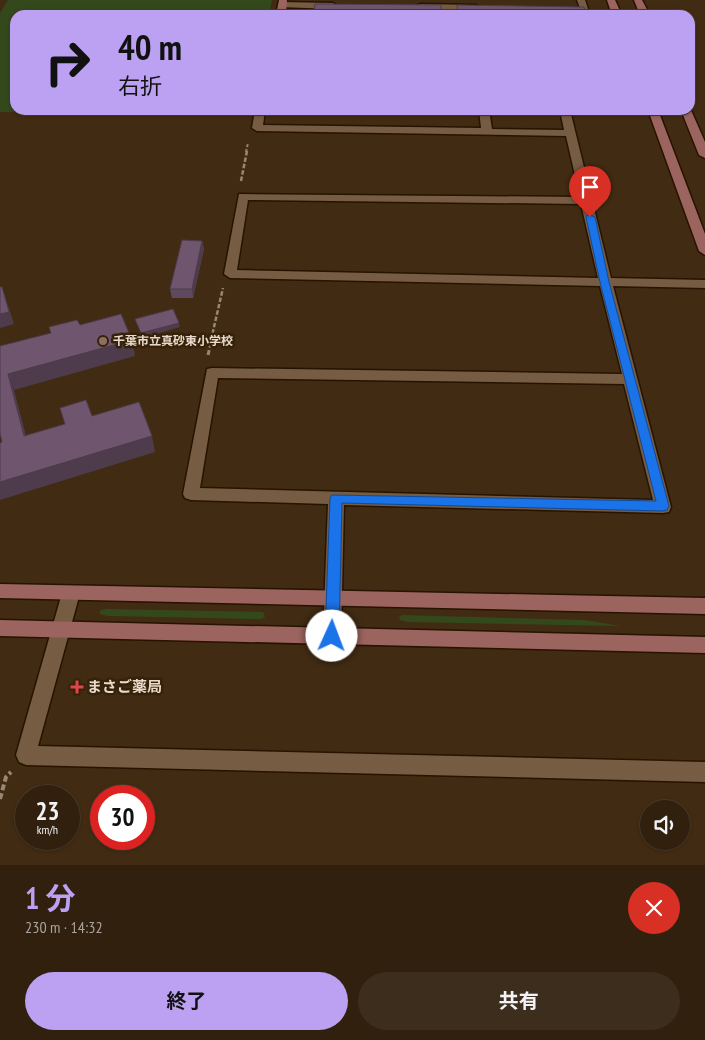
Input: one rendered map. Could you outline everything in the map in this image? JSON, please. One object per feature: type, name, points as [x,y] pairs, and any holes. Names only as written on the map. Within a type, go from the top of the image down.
[{"type":"street","points":[[283,3],[347,6]]},
{"type":"street","points":[[416,7],[485,8]]},
{"type":"street","points":[[259,115],[257,128],[570,133]]},
{"type":"street","points":[[485,115],[487,132]]},
{"type":"street","points":[[565,115],[629,379],[663,506],[191,494],[212,373],[629,379]]},
{"type":"street","points":[[655,115],[705,251]]},
{"type":"street","points":[[688,115],[705,155]]},
{"type":"street","points":[[586,201],[243,196],[230,274],[705,284]]},
{"type":"street","points":[[332,636],[336,498]]},
{"type":"street","points":[[0,591],[705,606]]},
{"type":"street","points":[[71,593],[26,754],[705,772]]},
{"type":"street","points":[[0,628],[705,645]]},
{"type":"path","points":[[243,196],[240,189],[250,134],[257,128]]},
{"type":"path","points":[[212,373],[207,361],[223,286],[230,274]]},
{"type":"path","points":[[0,799],[6,778],[26,754]]},
{"type":"green space","points":[[8,0],[272,0],[270,10],[10,10],[10,112],[0,112],[0,13]]},
{"type":"green space","points":[[188,115],[250,115],[250,116]]},
{"type":"green space","points":[[104,609],[263,612],[265,617],[261,619],[108,616],[100,614],[100,611]]},
{"type":"green space","points":[[402,615],[585,620],[621,626],[408,622],[400,620],[399,617]]},
{"type":"building","points":[[315,4],[441,5],[441,10],[314,10]]},
{"type":"building","points":[[457,5],[584,7],[585,10],[458,10]]},
{"type":"building","points":[[182,240],[202,241],[192,289],[170,289]]},
{"type":"building","points":[[0,287],[2,287],[9,312],[0,314]]},
{"type":"building","points":[[173,309],[179,323],[141,333],[135,319]]},
{"type":"building","points":[[121,314],[132,340],[8,374],[24,436],[65,424],[60,408],[86,400],[92,416],[139,402],[152,436],[0,482],[0,443],[2,442],[0,433],[0,346],[51,333],[49,327],[77,320],[80,325]]},
{"type":"place","name":"千葉市立真砂東小学校","points":[[103,341]]},
{"type":"place","name":"まさご薬局","points":[[77,687]]},
{"type":"route","points":[[332,636],[336,498],[663,506],[629,379],[590,217]]}]
